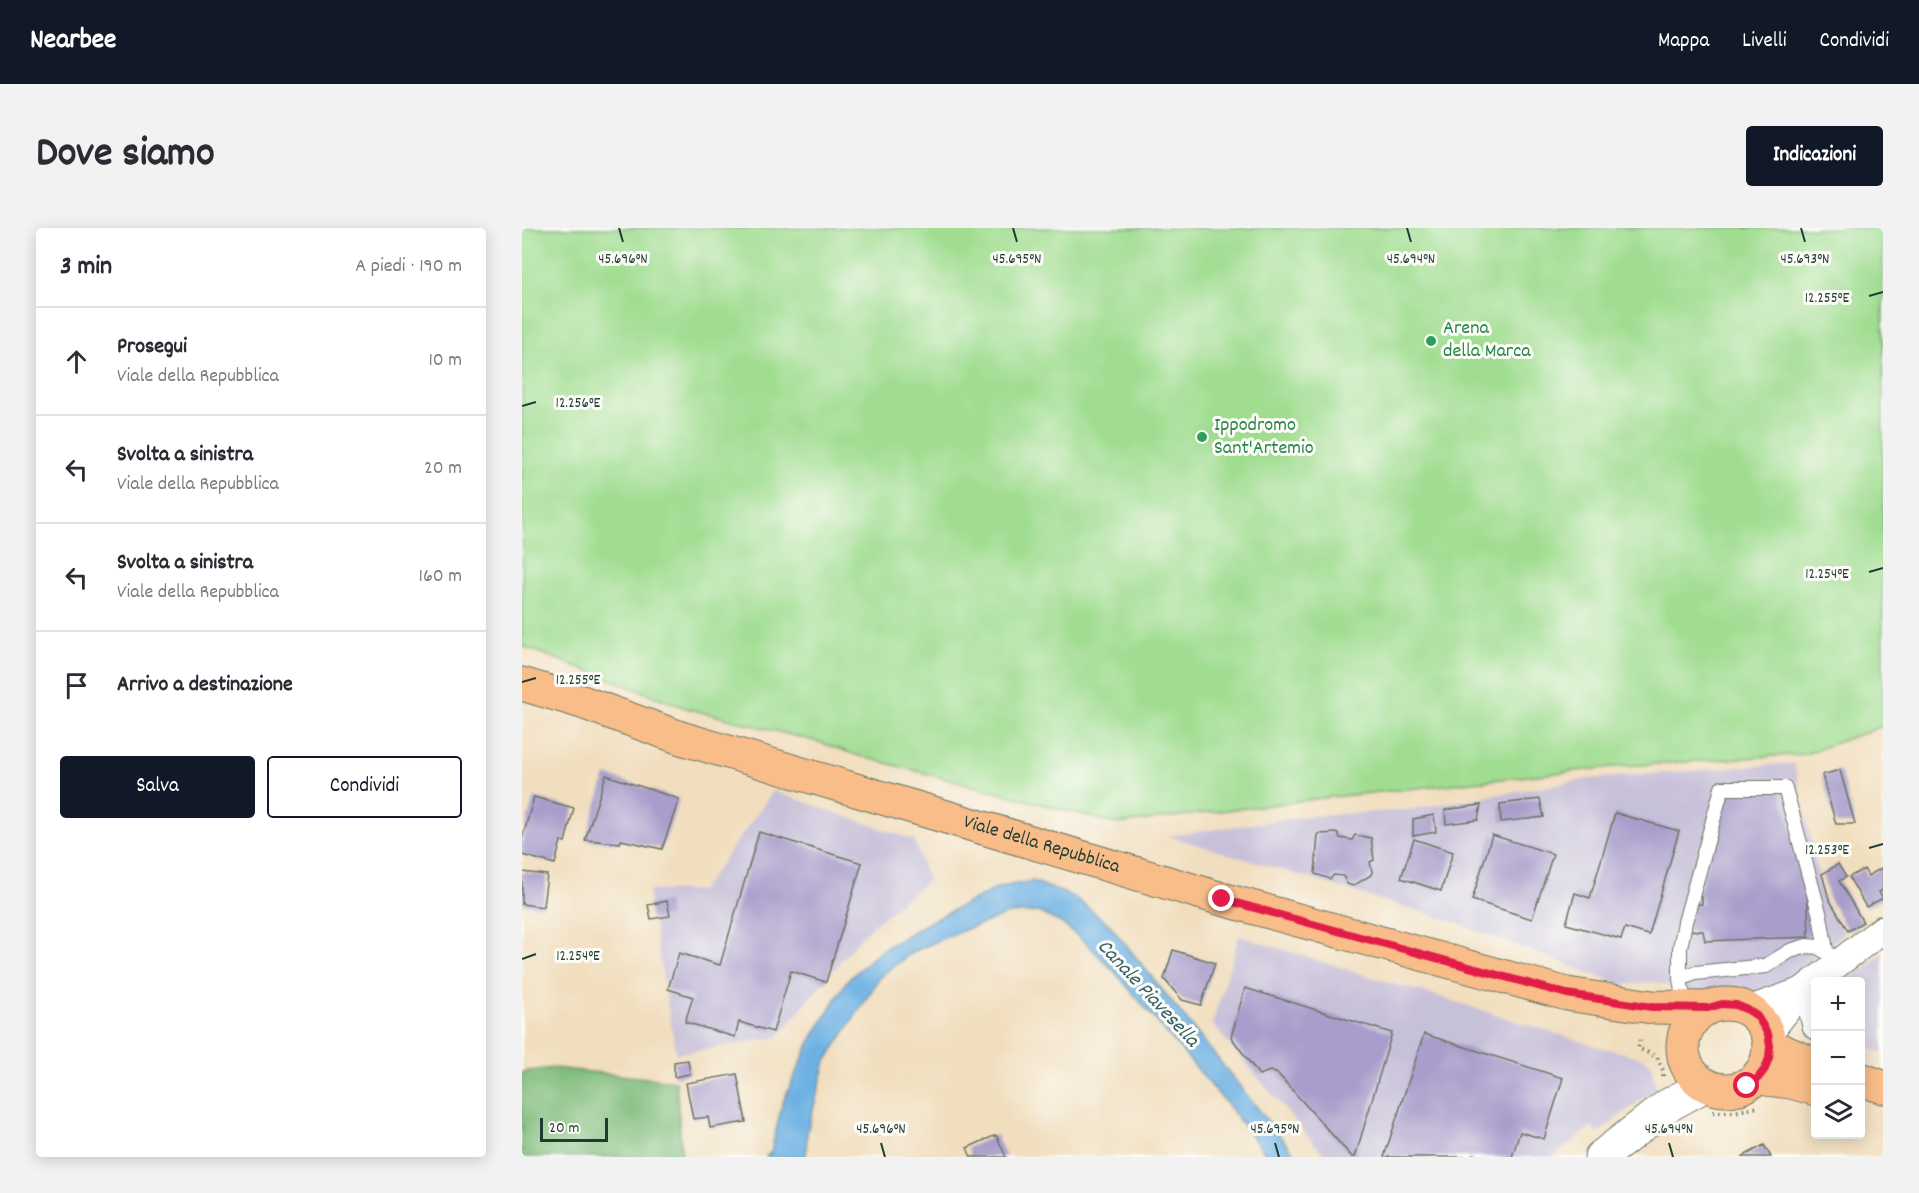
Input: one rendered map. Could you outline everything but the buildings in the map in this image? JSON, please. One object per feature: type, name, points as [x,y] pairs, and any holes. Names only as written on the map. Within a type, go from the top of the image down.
[{"type":"main road","name":"Viale della Repubblica","points":[[522,684],[582,702],[681,738],[1199,892],[1567,994],[1646,1025],[1686,1083],[1722,1091],[1747,1086],[1761,1092]]},
{"type":"main road","name":"Viale della Repubblica","points":[[1567,994],[1652,1007],[1691,998],[1736,1005],[1762,1030],[1811,1062]]},
{"type":"main road","points":[[1686,1083],[1685,1032],[1698,1014],[1691,998]]},
{"type":"main road","points":[[1762,1030],[1769,1058],[1761,1092],[1791,1082],[1811,1088]]},
{"type":"main road","points":[[1865,1081],[1883,1087]]},
{"type":"main road","points":[[1865,1103],[1883,1107]]},
{"type":"street","points":[[1820,977],[1883,929]]},
{"type":"street","points":[[1762,1030],[1811,985]]},
{"type":"street","points":[[1601,1157],[1686,1083]]},
{"type":"lane","points":[[1691,998],[1680,948],[1722,788],[1785,788],[1820,916],[1820,977]]},
{"type":"lane","points":[[1691,998],[1695,973],[1766,966],[1790,951],[1807,946],[1818,947],[1820,977]]},
{"type":"path","points":[[1640,1040],[1638,1048],[1657,1057],[1663,1070],[1686,1083],[1721,1113],[1742,1111],[1761,1092]]},
{"type":"shaded area","points":[[1794,763],[1824,900],[1844,933],[1818,954],[1782,991],[1757,994],[1734,988],[1719,988],[1698,993],[1655,982],[1622,985],[1451,921],[1168,836],[1310,816],[1406,810],[1588,779]]},
{"type":"shaded area","points":[[773,791],[914,840],[928,880],[864,933],[778,1037],[676,1054],[648,891],[702,890]]},
{"type":"shaded area","points":[[1239,936],[1645,1059],[1651,1064],[1656,1088],[1597,1134],[1591,1127],[1553,1157],[1326,1157],[1212,1024]]},
{"type":"shaded area","points":[[1883,953],[1883,1053],[1865,1046],[1865,977],[1851,977]]},
{"type":"green space","name":"Ippodromo Sant'Artemio","points":[[522,228],[1883,228],[1883,726],[1805,754],[1622,766],[1332,797],[1117,824],[686,708],[522,646]]},
{"type":"green space","points":[[553,1068],[676,1081],[682,1157],[522,1157],[522,1072]]},
{"type":"water","name":"Canale Piavesella","points":[[1032,881],[1074,897],[1110,925],[1297,1157],[1268,1157],[1226,1103],[1114,971],[1086,943],[1061,923],[1038,912],[1008,914],[946,937],[911,953],[881,976],[826,1061],[807,1132],[806,1157],[766,1157],[771,1152],[782,1104],[810,1042],[846,982],[878,952],[933,920],[1000,887]]},
{"type":"place","name":"Arena della Marca","points":[[1431,341]]},
{"type":"place","name":"Ippodromo Sant'Artemio","points":[[1202,437]]},
{"type":"route","points":[[1222,899],[1567,994],[1652,1007],[1708,1008],[1722,1004],[1736,1005],[1757,1016],[1768,1034],[1770,1046],[1765,1069],[1747,1086]]}]
